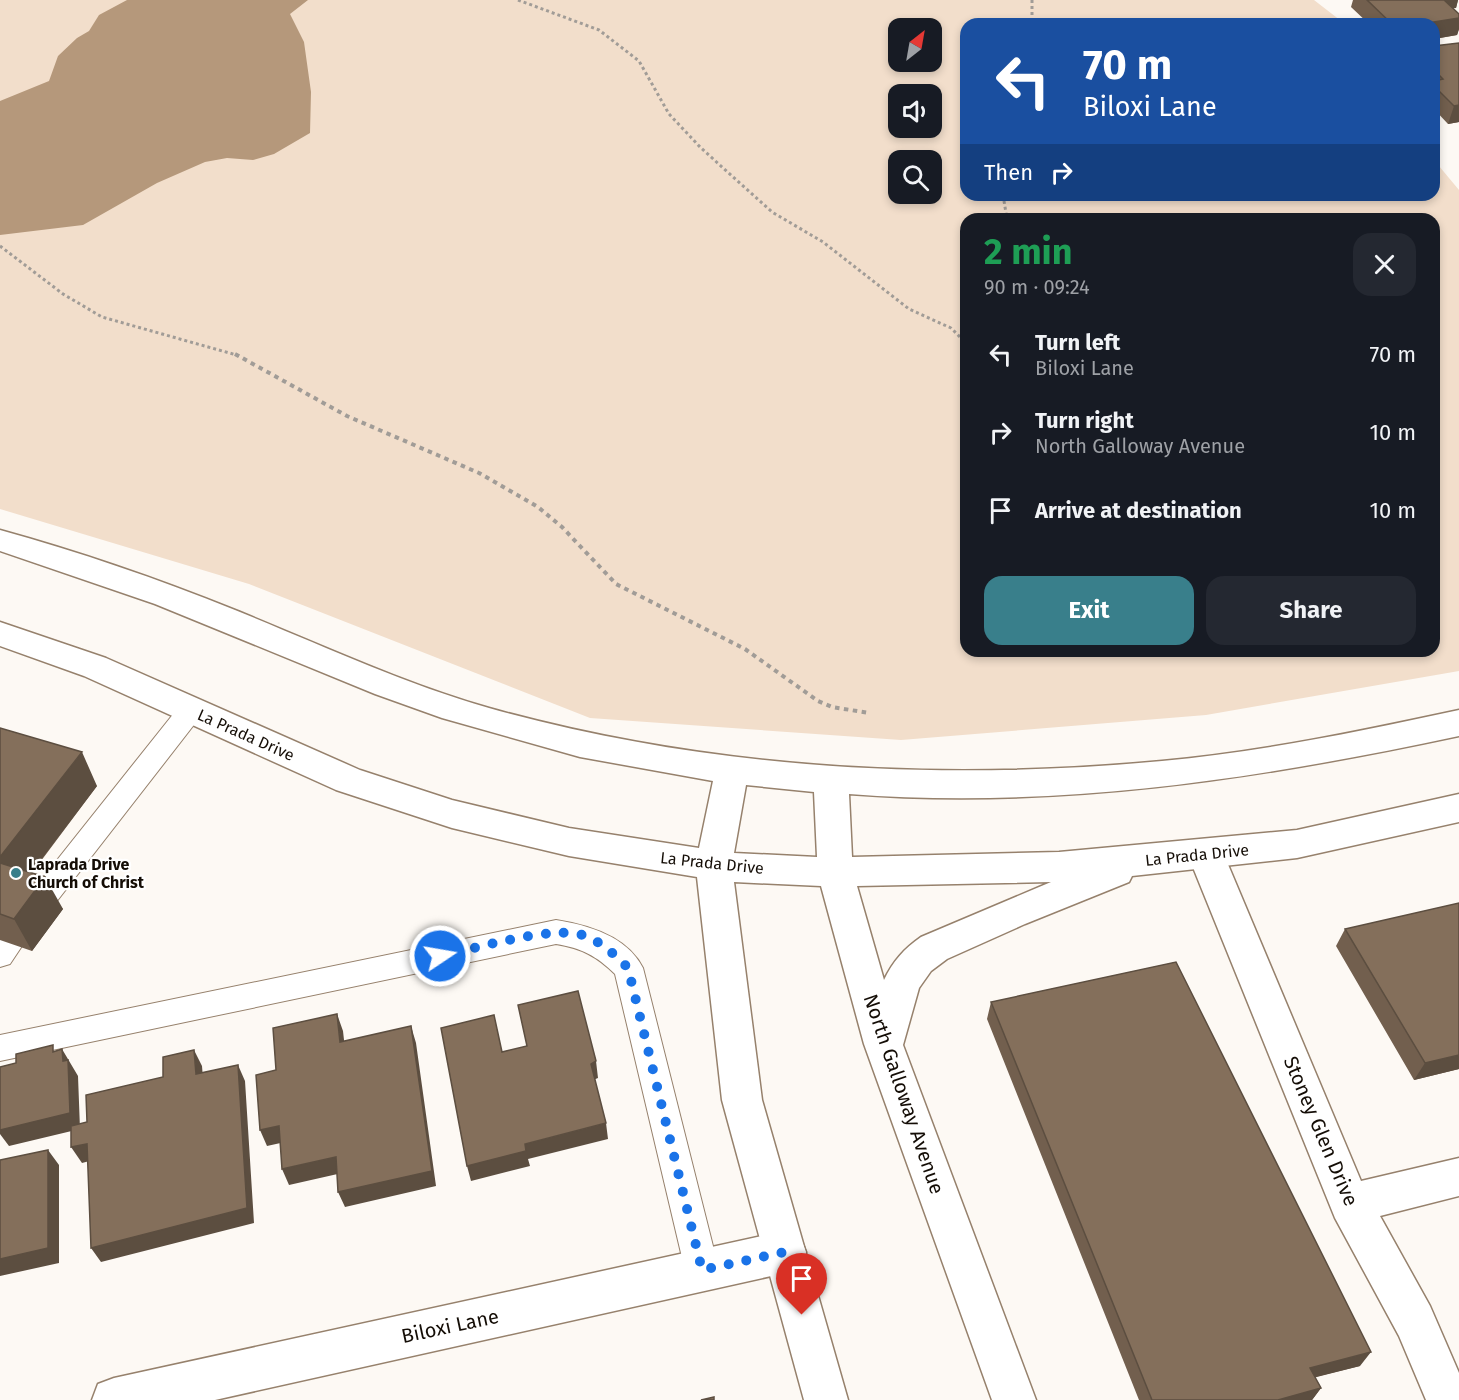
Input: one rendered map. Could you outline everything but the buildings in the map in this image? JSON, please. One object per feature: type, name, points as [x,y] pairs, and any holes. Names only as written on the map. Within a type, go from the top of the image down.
[{"type":"main road","points":[[0,540],[136,584],[379,684],[427,701],[491,721],[555,737],[646,756],[732,770],[831,780],[1017,784],[1111,779],[1257,762],[1459,723]]},
{"type":"main road","name":"La Prada Drive","points":[[0,633],[95,667],[327,771],[452,813],[569,842],[714,865],[759,870],[835,872],[1059,867],[1206,855],[1297,844],[1459,808]]},
{"type":"main road","points":[[732,770],[714,865],[742,1100],[826,1400]]},
{"type":"main road","name":"North Galloway Avenue","points":[[831,780],[835,872],[883,1044],[1014,1400]]},
{"type":"main road","name":"Stoney Glen Drive","points":[[1206,855],[1350,1204],[1415,1321],[1448,1400]]},
{"type":"main road","points":[[883,1044],[896,996],[904,978],[918,960],[934,948],[1012,913],[1144,860]]},
{"type":"main road","points":[[1350,1204],[1459,1177]]},
{"type":"main road","name":"Biloxi Lane","points":[[114,1400],[785,1252]]},
{"type":"lane","points":[[40,903],[191,711]]},
{"type":"lane","points":[[0,1048],[556,932],[583,935],[610,950],[628,968],[702,1270]]},
{"type":"path","points":[[518,0],[599,30],[639,61],[669,114],[701,148],[772,212],[823,242],[909,309],[951,328],[960,337]]},
{"type":"path","points":[[1032,0],[1032,18]]},
{"type":"path","points":[[0,246],[63,294],[102,317],[241,356],[347,416],[479,473],[538,507],[562,527],[616,584],[745,649],[818,701],[832,706],[869,712]]},
{"type":"shaded area","points":[[0,0],[1314,0],[1337,18],[960,18],[960,201],[1440,201],[1440,167],[1459,190],[1459,671],[1206,715],[901,740],[590,718],[249,584],[0,509]]},
{"type":"shaded area","points":[[127,0],[308,0],[290,14],[304,42],[311,92],[310,133],[274,154],[253,160],[227,158],[205,162],[157,183],[83,225],[0,235],[0,101],[49,81],[58,56],[77,38],[89,31],[99,15]]},
{"type":"place","name":"Laprada Drive Church of Christ","points":[[16,873]]},
{"type":"route","points":[[440,956],[556,932],[583,935],[610,950],[628,968],[702,1270],[785,1252],[802,1315]]}]
